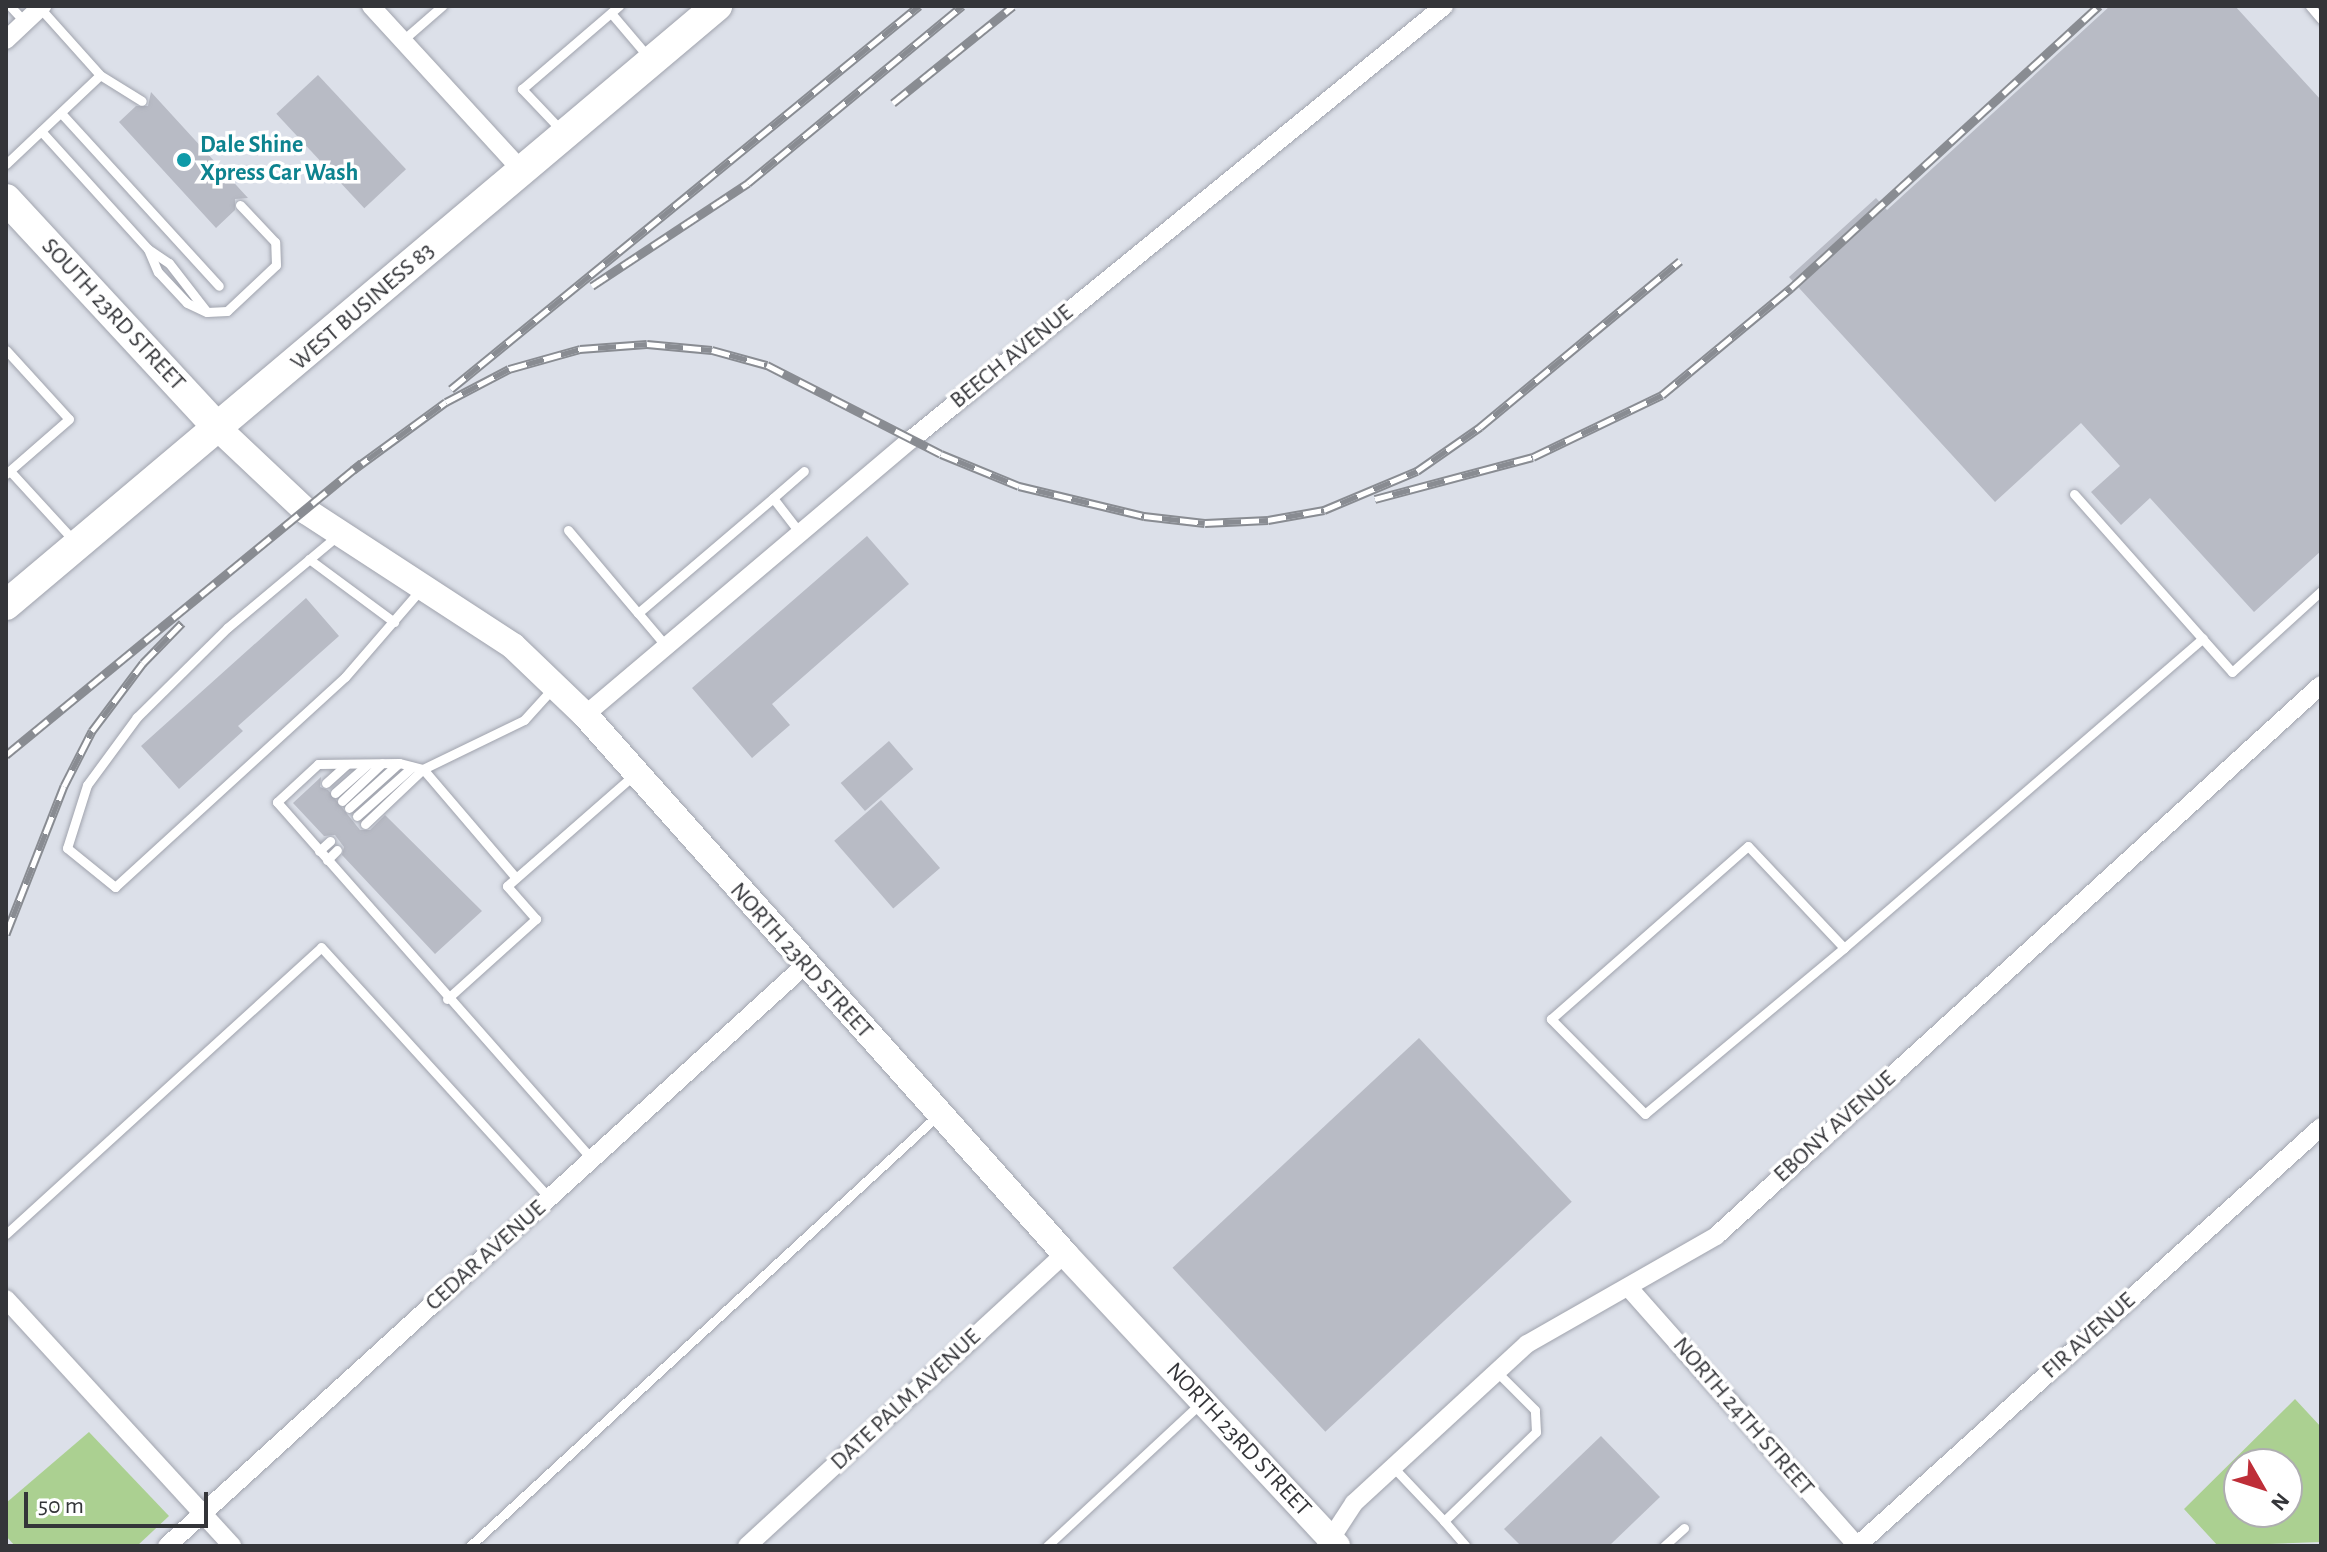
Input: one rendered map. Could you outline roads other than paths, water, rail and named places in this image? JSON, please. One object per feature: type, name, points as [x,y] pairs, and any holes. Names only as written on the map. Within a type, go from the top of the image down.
[{"type":"main road","name":"WEST BUSINESS 83","points":[[6,605],[220,430],[703,13]]},
{"type":"main road","name":"SOUTH 23RD STREET","points":[[6,199],[220,430]]},
{"type":"main road","name":"NORTH 23RD STREET","points":[[220,430],[306,511],[421,589],[513,646],[585,715],[938,1115],[1331,1543]]},
{"type":"street","points":[[371,6],[522,171]]},
{"type":"street","name":"BEECH AVENUE","points":[[585,715],[800,533],[1444,6]]},
{"type":"street","points":[[6,40],[41,7]]},
{"type":"street","name":"EBONY AVENUE","points":[[1331,1543],[1354,1503],[1527,1344],[1716,1236],[2321,685]]},
{"type":"street","name":"CEDAR AVENUE","points":[[167,1546],[804,966]]},
{"type":"street","name":"FIR AVENUE","points":[[1857,1546],[2321,1127]]},
{"type":"street","name":"DATE PALM AVENUE","points":[[747,1546],[1065,1254]]},
{"type":"street","name":"NORTH 24TH STREET","points":[[1629,1288],[1857,1546]]},
{"type":"street","points":[[6,1299],[232,1546]]},
{"type":"lane","points":[[10,6],[25,22]]},
{"type":"lane","points":[[403,40],[442,6]]},
{"type":"lane","points":[[2310,6],[2321,19]]},
{"type":"lane","points":[[41,7],[100,75],[142,101]]},
{"type":"lane","points":[[565,134],[522,89],[615,9],[652,60]]},
{"type":"lane","points":[[6,164],[100,75]]},
{"type":"lane","points":[[61,113],[219,286]]},
{"type":"lane","points":[[41,131],[148,249],[169,263],[207,312],[227,311],[276,265],[275,242],[240,205]]},
{"type":"lane","points":[[6,350],[69,419],[8,473],[78,546]]},
{"type":"lane","points":[[638,613],[804,471]]},
{"type":"lane","points":[[2074,494],[2232,672],[2321,591]]},
{"type":"lane","points":[[773,498],[800,533]]},
{"type":"lane","points":[[568,530],[666,646]]},
{"type":"lane","points":[[339,534],[227,628],[137,717],[87,785],[67,848],[115,887],[345,677],[421,589]]},
{"type":"lane","points":[[309,559],[394,622]]},
{"type":"lane","points":[[1844,948],[1748,846],[1551,1019],[1645,1114],[1844,948],[2203,638]]},
{"type":"lane","points":[[365,824],[423,769],[524,720],[555,686]]},
{"type":"lane","points":[[342,801],[382,763]]},
{"type":"lane","points":[[516,878],[423,769],[399,763],[318,764],[277,802],[447,999],[592,1159]]},
{"type":"lane","points":[[342,801],[399,763]]},
{"type":"lane","points":[[326,783],[347,764]]},
{"type":"lane","points":[[342,801],[368,764]]},
{"type":"lane","points":[[357,816],[412,767]]},
{"type":"lane","points":[[447,999],[536,919],[507,886],[636,773]]},
{"type":"lane","points":[[290,817],[299,809]]},
{"type":"lane","points":[[297,826],[307,818]]},
{"type":"lane","points":[[308,838],[318,830]]},
{"type":"lane","points":[[319,851],[330,841]]},
{"type":"lane","points":[[327,860],[337,850]]},
{"type":"lane","points":[[6,1234],[321,947],[549,1198]]},
{"type":"lane","points":[[470,1546],[938,1115]]},
{"type":"lane","points":[[1444,1521],[1536,1432],[1535,1410],[1497,1372]]},
{"type":"lane","points":[[1047,1546],[1203,1402]]},
{"type":"lane","points":[[1393,1467],[1466,1546]]},
{"type":"lane","points":[[1664,1546],[1684,1528]]},
{"type":"railway","points":[[451,389],[919,6]]},
{"type":"railway","points":[[592,286],[748,183],[962,6]]},
{"type":"railway","points":[[893,103],[1013,6]]},
{"type":"railway","points":[[1375,499],[1533,457],[1662,395],[1791,288],[2099,6]]},
{"type":"railway","points":[[353,470],[446,402],[509,369],[580,349],[647,344],[712,350],[767,365],[941,454],[1019,486],[1144,516],[1205,523],[1268,520],[1324,510],[1417,471],[1480,427],[1680,261]]},
{"type":"railway","points":[[6,755],[361,463]]},
{"type":"railway","points":[[6,934],[64,786],[92,731],[143,663],[182,623]]},
{"type":"place","name":"Dale Shine Xpress Car Wash","points":[[184,160]]}]
